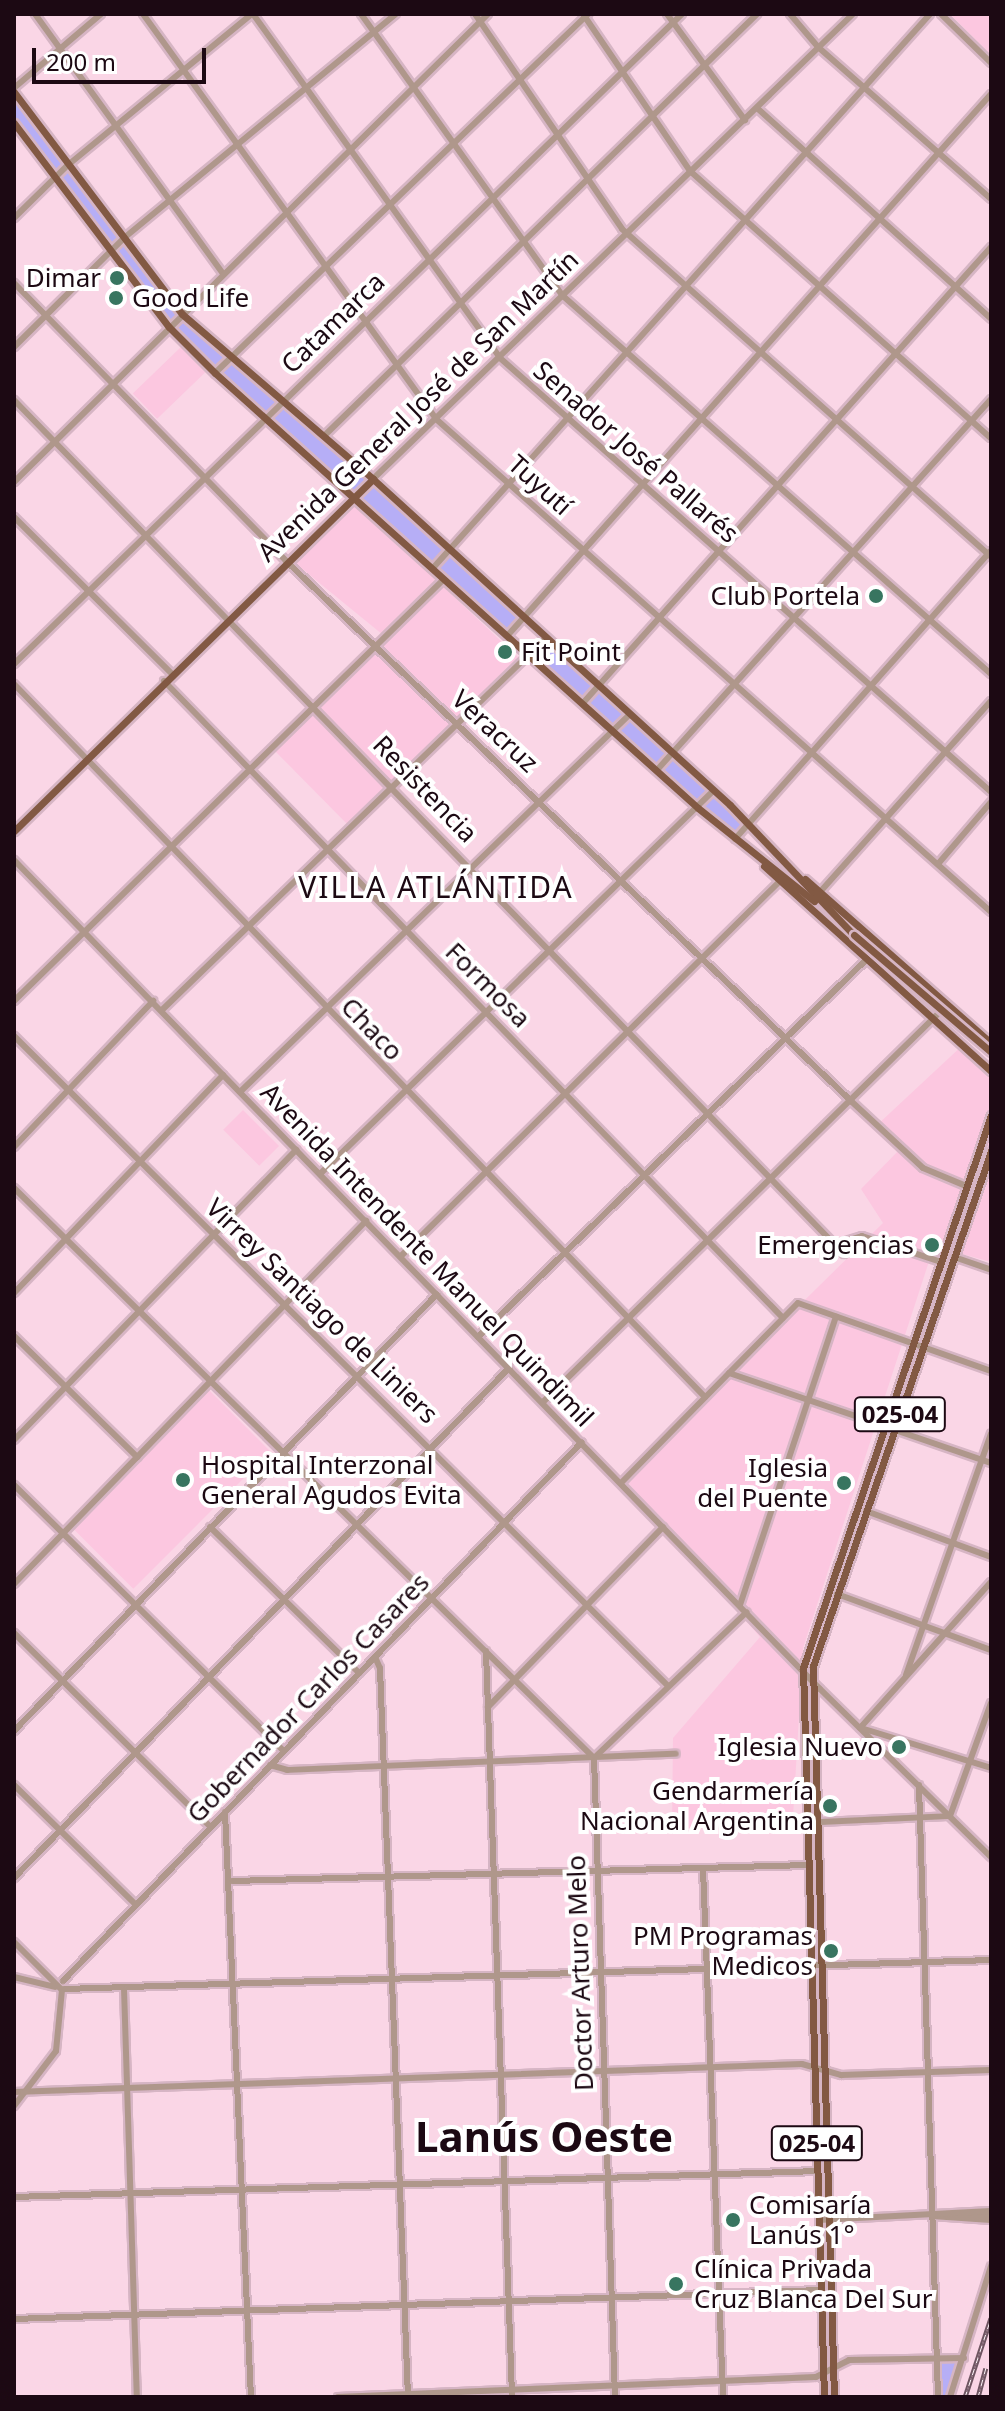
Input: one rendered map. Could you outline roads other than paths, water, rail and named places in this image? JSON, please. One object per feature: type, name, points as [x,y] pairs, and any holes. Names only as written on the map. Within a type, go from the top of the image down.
[{"type":"main road","points":[[14,90],[182,314],[373,479],[713,791],[854,935],[991,1052]]},
{"type":"main road","points":[[14,123],[169,327],[262,419],[353,496],[698,808],[838,920]]},
{"type":"main road","name":"Avenida General José de San Martín","points":[[14,831],[373,479]]},
{"type":"main road","points":[[755,856],[779,882],[991,1071]]},
{"type":"main road","points":[[785,862],[991,1043]]},
{"type":"main road","name":"025-04","points":[[824,2397],[803,1668],[991,1115]]},
{"type":"main road","name":"025-04","points":[[834,2397],[831,2220],[812,1678],[837,1594],[954,1257],[987,1173],[991,1151]]},
{"type":"street","points":[[35,14],[223,274]]},
{"type":"street","points":[[14,90],[101,14]]},
{"type":"street","name":"Tuyutí","points":[[143,14],[436,419],[991,912]]},
{"type":"street","points":[[14,218],[68,165],[252,14]]},
{"type":"street","name":"Senador José Pallarés","points":[[252,14],[500,358],[991,792]]},
{"type":"street","points":[[361,14],[563,296],[991,674]]},
{"type":"street","points":[[14,347],[124,238],[396,14]]},
{"type":"street","points":[[475,14],[627,233],[990,554],[735,839]]},
{"type":"street","points":[[14,482],[488,14]]},
{"type":"street","points":[[667,14],[745,120]]},
{"type":"street","name":"Catamarca","points":[[14,664],[262,419],[682,14]]},
{"type":"street","points":[[324,436],[707,68],[757,14]]},
{"type":"street","points":[[790,14],[818,47],[991,199]]},
{"type":"street","name":"Avenida General José de San Martín","points":[[373,479],[853,14]]},
{"type":"street","points":[[433,568],[447,548],[627,353],[744,218],[930,14]]},
{"type":"street","points":[[941,14],[991,63]]},
{"type":"street","points":[[215,373],[585,15],[690,171],[991,438]]},
{"type":"street","points":[[508,635],[991,94]]},
{"type":"street","points":[[757,108],[991,319]]},
{"type":"street","points":[[583,703],[991,247]]},
{"type":"street","name":"Veracruz","points":[[14,283],[286,561],[458,722],[851,1101],[923,1168],[966,1186]]},
{"type":"street","points":[[657,770],[991,399]]},
{"type":"street","name":"Resistencia","points":[[14,400],[315,704],[844,1254]]},
{"type":"street","points":[[14,517],[172,674]]},
{"type":"street","points":[[14,1001],[83,929],[444,579]]},
{"type":"street","points":[[162,1010],[545,639]]},
{"type":"street","name":"Formosa","points":[[164,681],[783,1318]]},
{"type":"street","name":"Chaco","points":[[14,684],[168,848],[562,1255],[705,1397]]},
{"type":"street","points":[[820,892],[991,701]]},
{"type":"street","points":[[240,1092],[629,715]]},
{"type":"street","points":[[320,1174],[713,791]]},
{"type":"street","points":[[938,864],[991,802]]},
{"type":"street","name":"Avenida Intendente Manuel Quindimil","points":[[14,860],[663,1527],[991,1857]]},
{"type":"street","points":[[401,1256],[779,882]]},
{"type":"street","points":[[478,1337],[866,960]]},
{"type":"street","points":[[14,1147],[153,1001]]},
{"type":"street","points":[[543,1402],[947,1005]]},
{"type":"street","name":"Virrey Santiago de Liniers","points":[[14,1036],[507,1520],[668,1686]]},
{"type":"street","points":[[14,1293],[223,1075]]},
{"type":"street","points":[[14,1440],[296,1150]]},
{"type":"street","points":[[14,1188],[594,1758]]},
{"type":"street","points":[[14,1584],[366,1221]]},
{"type":"street","points":[[836,1244],[862,1236],[941,1262]]},
{"type":"street","points":[[954,1257],[991,1270]]},
{"type":"street","points":[[14,1731],[437,1294]]},
{"type":"street","points":[[621,1483],[798,1303],[991,1371]]},
{"type":"street","points":[[740,1605],[836,1317]]},
{"type":"street","points":[[14,1336],[137,1457]]},
{"type":"street","points":[[14,1878],[509,1368]]},
{"type":"street","points":[[729,1373],[885,1426]]},
{"type":"street","points":[[895,1430],[991,1463]]},
{"type":"street","points":[[906,1675],[991,1433]]},
{"type":"street","name":"Gobernador Carlos Casares","points":[[59,1985],[582,1442]]},
{"type":"street","points":[[14,1485],[284,1751]]},
{"type":"street","points":[[866,1511],[991,1557]]},
{"type":"street","points":[[210,1527],[359,1673]]},
{"type":"street","points":[[488,1707],[663,1527]]},
{"type":"street","points":[[991,1582],[860,1728],[991,1768]]},
{"type":"street","points":[[837,1594],[991,1650]]},
{"type":"street","points":[[594,1758],[747,1612]]},
{"type":"street","points":[[14,1633],[211,1827]]},
{"type":"street","points":[[486,1651],[512,2393]]},
{"type":"street","points":[[375,1657],[380,1668],[408,2396]]},
{"type":"street","points":[[818,1822],[950,1816],[991,1703]]},
{"type":"street","points":[[270,1765],[287,1770],[676,1754]]},
{"type":"street","name":"Doctor Arturo Melo","points":[[594,1758],[615,2397]]},
{"type":"street","points":[[14,1785],[136,1905]]},
{"type":"street","points":[[919,1785],[938,2397]]},
{"type":"street","points":[[225,1812],[232,1881],[251,2397]]},
{"type":"street","points":[[232,1881],[810,1865]]},
{"type":"street","points":[[703,1868],[723,2397]]},
{"type":"street","points":[[14,1942],[59,1985]]},
{"type":"street","points":[[14,1977],[59,1985],[124,1989],[991,1960]]},
{"type":"street","points":[[14,2106],[56,2051],[59,1985]]},
{"type":"street","points":[[124,1989],[137,2397]]},
{"type":"street","points":[[14,2092],[711,2068],[815,2066],[825,2073],[991,2070]]},
{"type":"street","points":[[14,2197],[818,2171]]},
{"type":"street","points":[[819,2220],[991,2215]]},
{"type":"street","points":[[981,2308],[991,2266]]},
{"type":"street","points":[[950,2397],[991,2283]]},
{"type":"street","points":[[14,2319],[821,2290]]},
{"type":"street","points":[[338,2397],[512,2393],[723,2381],[823,2374],[849,2360],[964,2358]]},
{"type":"railway","points":[[965,2397],[991,2318]]},
{"type":"railway","points":[[978,2397],[986,2368]]},
{"type":"place","name":"Dimar","points":[[117,278]]},
{"type":"place","name":"Good Life","points":[[116,298]]},
{"type":"place","name":"Club Portela","points":[[876,596]]},
{"type":"place","name":"Fit Point","points":[[505,652]]},
{"type":"place","name":"Emergencias","points":[[932,1245]]},
{"type":"place","name":"Hospital Interzonal General Agudos Evita","points":[[183,1480]]},
{"type":"place","name":"Iglesia del Puente","points":[[844,1483]]},
{"type":"place","name":"Iglesia Nuevo","points":[[899,1747]]},
{"type":"place","name":"Gendarmería Nacional Argentina","points":[[830,1806]]},
{"type":"place","name":"PM Programas Medicos","points":[[831,1951]]},
{"type":"place","name":"Comisaría Lanús 1°","points":[[733,2220]]},
{"type":"place","name":"Clínica Privada Cruz Blanca Del Sur","points":[[676,2284]]},
{"type":"district","name":"VILLA ATLÁNTIDA","points":[[436,887]]},
{"type":"district","name":"Lanús Oeste","points":[[544,2136]]}]
